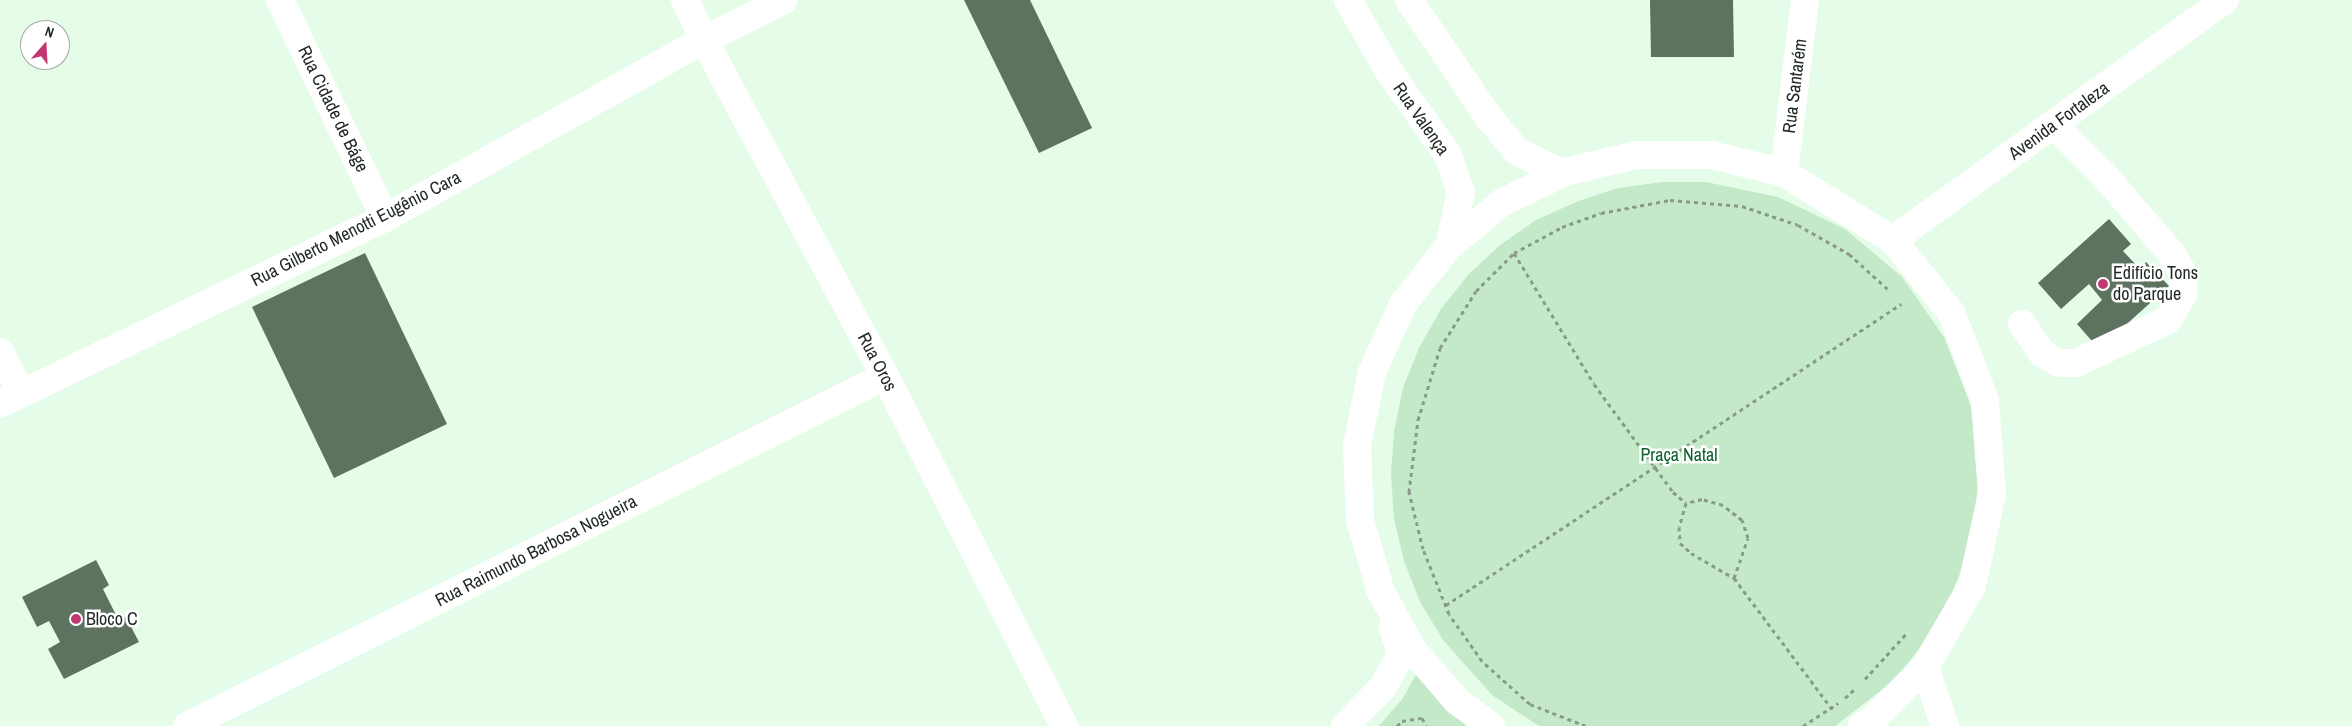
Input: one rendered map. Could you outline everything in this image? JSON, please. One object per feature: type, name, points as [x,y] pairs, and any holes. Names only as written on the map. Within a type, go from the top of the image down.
[{"type":"street","name":"Rua Cidade de Báge","points":[[280,0],[385,218]]},
{"type":"street","name":"Rua Oros","points":[[685,0],[704,40],[885,376],[1064,726]]},
{"type":"street","name":"Rua Gilberto Menotti Eugênio Cara","points":[[10,399],[385,218],[704,40],[784,0]]},
{"type":"street","name":"Rua Valença","points":[[1348,0],[1390,73],[1448,155],[1462,193],[1449,246]]},
{"type":"street","points":[[1410,0],[1490,119],[1517,151],[1557,171],[1565,172]]},
{"type":"street","name":"Rua Santarém","points":[[1784,173],[1805,0]]},
{"type":"street","name":"Avenida Fortaleza","points":[[1893,240],[2054,126],[2225,0]]},
{"type":"street","points":[[2022,324],[2042,353],[2059,363],[2076,363],[2168,320],[2183,294],[2183,273],[2171,253],[2105,176],[2054,126]]},
{"type":"street","points":[[1345,726],[1383,687],[1401,654],[1360,520],[1357,445],[1372,372],[1403,304],[1449,246],[1503,202],[1565,172],[1637,155],[1712,155],[1784,173],[1893,240],[1952,314],[1985,401],[1992,494],[1972,586],[1925,667],[1870,722],[1862,726]]},
{"type":"street","points":[[0,352],[10,399]]},
{"type":"street","name":"Rua Raimundo Barbosa Nogueira","points":[[187,726],[885,376]]},
{"type":"street","points":[[1381,592],[1413,650],[1458,701],[1491,726]]},
{"type":"street","points":[[1925,667],[1945,726]]},
{"type":"path","points":[[1586,726],[1530,704],[1482,661],[1449,614],[1423,549],[1409,492],[1418,420],[1440,348],[1476,291],[1514,253],[1562,227],[1601,213],[1670,200],[1742,206],[1798,225],[1850,254],[1885,285],[1906,310]]},
{"type":"path","points":[[1514,253],[1594,384],[1673,492],[1686,503]]},
{"type":"path","points":[[1446,605],[1901,304]]},
{"type":"path","points":[[1686,503],[1702,499],[1723,505],[1742,520],[1748,538],[1734,578]]},
{"type":"path","points":[[1686,503],[1679,527],[1680,544],[1690,553],[1734,578],[1832,709]]},
{"type":"path","points":[[1803,726],[1832,709],[1861,684],[1908,631]]},
{"type":"path","points":[[1397,726],[1402,721],[1422,718],[1426,726]]},
{"type":"green space","name":"Praça Natal","points":[[1662,182],[1706,182],[1778,197],[1845,229],[1902,277],[1944,337],[1971,406],[1979,479],[1969,552],[1940,621],[1896,679],[1835,726],[1539,726],[1492,695],[1443,640],[1420,602],[1404,561],[1394,519],[1391,474],[1394,431],[1403,388],[1419,348],[1441,309],[1468,275],[1500,245],[1536,220],[1576,202],[1618,188]]},
{"type":"green space","points":[[1419,669],[1468,726],[1379,726],[1403,698]]},
{"type":"building","points":[[964,0],[1030,0],[1092,128],[1039,153]]},
{"type":"building","points":[[1650,0],[1733,0],[1734,57],[1651,57]]},
{"type":"building","name":"Edifício Tons do Parque","points":[[2109,219],[2131,244],[2123,251],[2140,269],[2146,262],[2169,286],[2099,349],[2077,324],[2102,300],[2089,284],[2061,309],[2038,283]]},
{"type":"building","points":[[365,253],[447,424],[334,478],[252,307]]},
{"type":"building","name":"Bloco C","points":[[96,560],[109,585],[103,589],[119,621],[126,617],[139,642],[64,679],[48,649],[60,642],[49,621],[37,627],[22,597]]},
{"type":"place","name":"Edifício Tons do Parque","points":[[2103,284]]},
{"type":"place","name":"Bloco C","points":[[76,619]]}]
